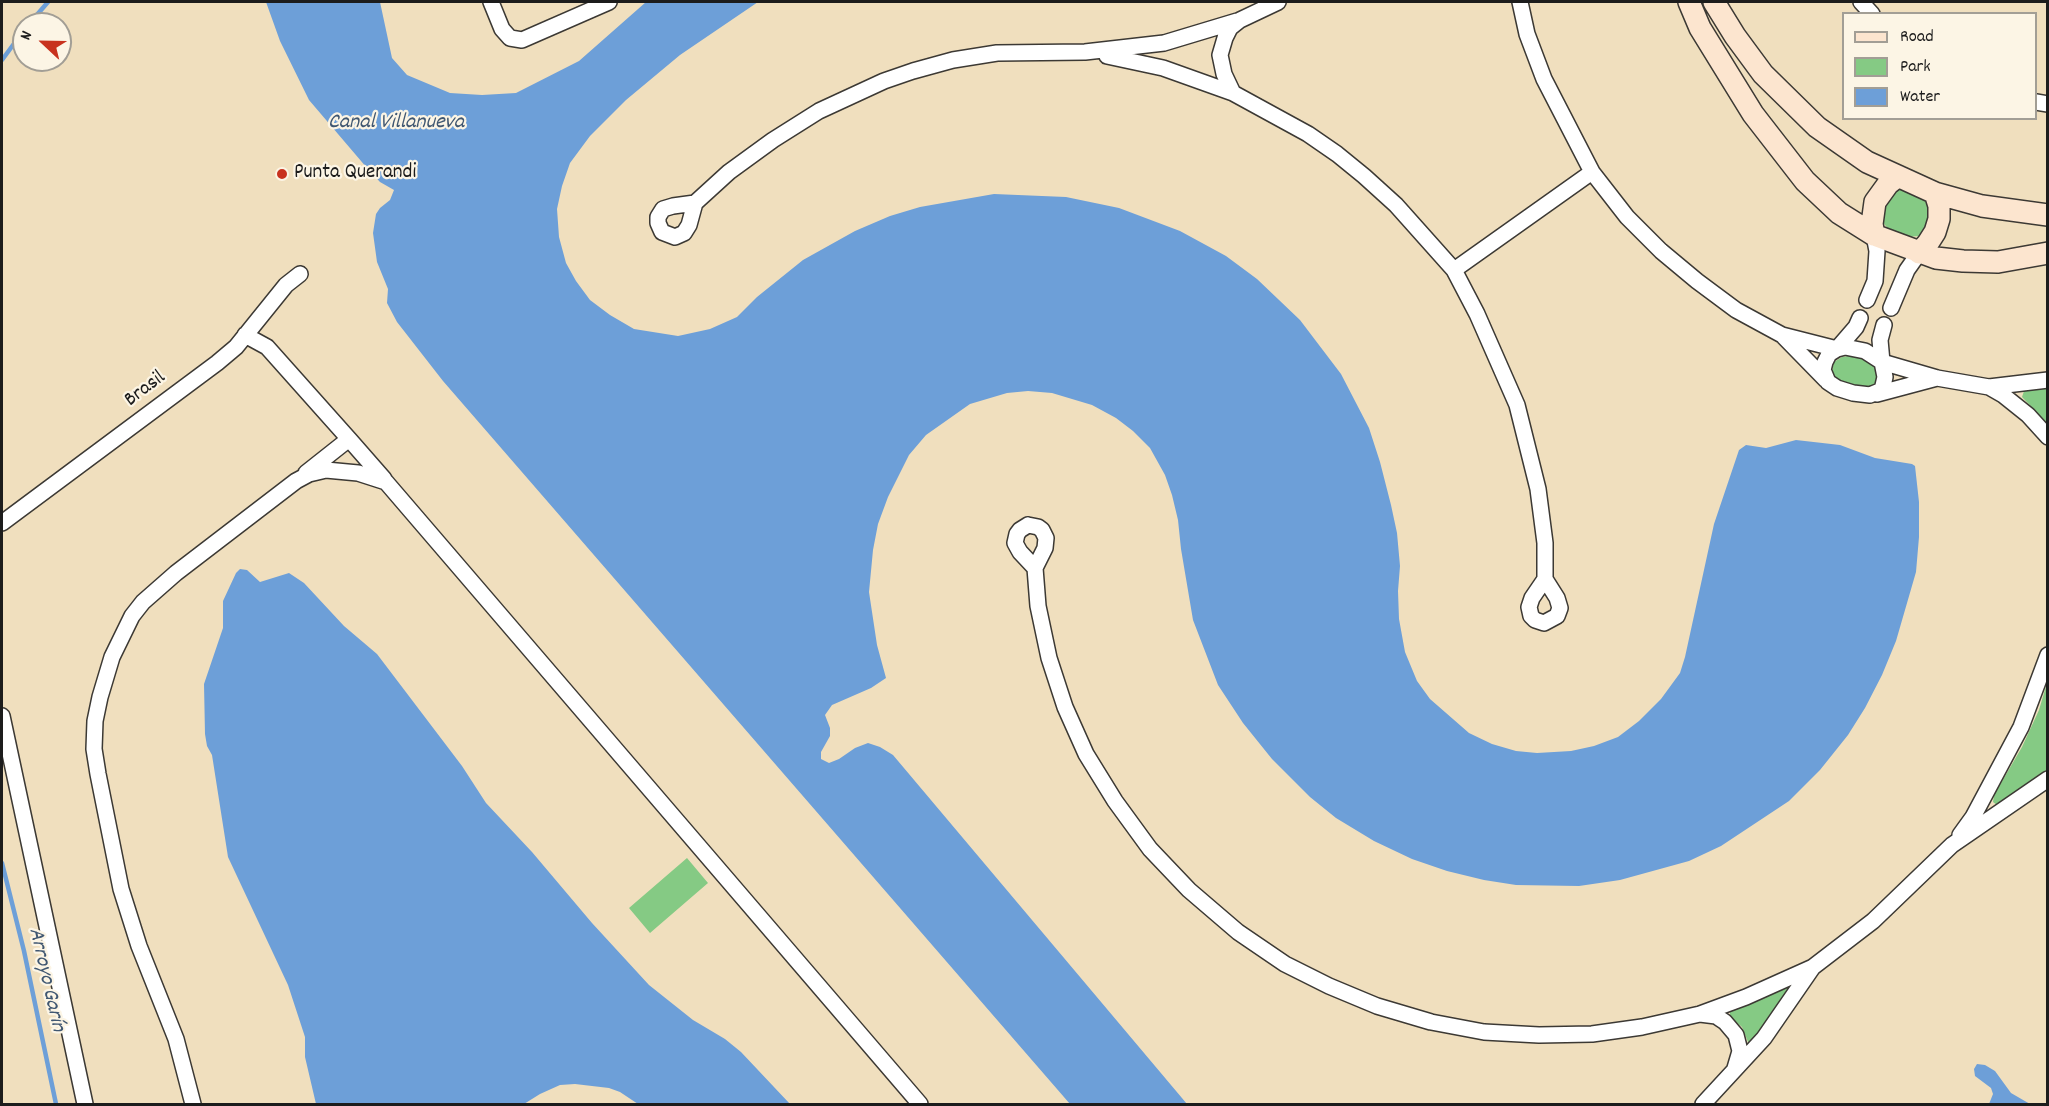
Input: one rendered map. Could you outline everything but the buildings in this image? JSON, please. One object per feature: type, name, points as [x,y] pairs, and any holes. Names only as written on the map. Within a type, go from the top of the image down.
[{"type":"street","points":[[491,2],[502,29],[510,38],[522,40],[609,2]]},
{"type":"street","points":[[695,203],[729,172],[773,140],[819,111],[884,81],[953,60],[997,53],[1085,52],[1164,43],[1240,20],[1278,2]]},
{"type":"street","points":[[1520,2],[1527,33],[1544,79],[1592,172],[1627,217],[1661,251],[1736,310],[1782,335],[1837,349],[1845,347],[1865,351],[1882,362],[1937,378],[1989,387],[2048,380]]},
{"type":"street","points":[[1689,2],[1700,28],[1753,114],[1785,157],[1825,202],[1839,213],[1874,236],[1936,258],[1998,262],[2048,253]]},
{"type":"street","points":[[1714,2],[1763,74],[1817,127],[1868,162],[1935,194],[1982,206],[2048,215]]},
{"type":"street","points":[[1233,93],[1224,74],[1220,55],[1230,28],[1240,20]]},
{"type":"street","points":[[1085,52],[1133,60],[1163,68],[1233,93],[1308,134],[1337,154],[1396,205],[1454,270],[1477,314],[1517,405],[1538,489],[1545,543],[1545,579]]},
{"type":"street","points":[[1454,270],[1592,172]]},
{"type":"street","points":[[1867,300],[1875,281],[1876,251],[1872,224],[1875,202],[1888,184],[1897,177]]},
{"type":"street","points":[[1891,308],[1907,270],[1935,232],[1939,206],[1935,194]]},
{"type":"street","name":"Brasil","points":[[2,523],[217,363],[236,347],[286,285],[300,274]]},
{"type":"street","points":[[1875,281],[1899,289]]},
{"type":"street","points":[[1828,382],[1823,370],[1825,362],[1829,354],[1837,349],[1856,327],[1860,318]]},
{"type":"street","points":[[1877,394],[1885,385],[1886,377],[1880,340],[1884,326]]},
{"type":"street","points":[[245,335],[267,347],[349,439],[920,1104]]},
{"type":"street","points":[[1782,335],[1828,382],[1837,388],[1853,393],[1877,394],[1937,378]]},
{"type":"street","points":[[1989,387],[2028,415],[2048,437]]},
{"type":"street","points":[[193,1104],[176,1039],[139,946],[121,889],[94,749],[95,721],[102,687],[112,657],[132,616],[143,602],[176,573],[349,439]]},
{"type":"street","points":[[296,481],[309,474],[327,470],[358,473],[386,482]]},
{"type":"street","points":[[1035,568],[1038,606],[1049,658],[1065,707],[1086,754],[1115,801],[1150,849],[1189,890],[1238,932],[1276,957],[1329,986],[1377,1006],[1431,1022],[1484,1032],[1539,1035],[1592,1034],[1642,1027],[1700,1014],[1746,997],[1813,967],[1873,921],[1952,845],[1973,817],[2000,771],[2021,727],[2048,655]]},
{"type":"street","points":[[2,716],[85,1104]]},
{"type":"street","points":[[1952,845],[2048,779]]},
{"type":"street","points":[[1703,1104],[1764,1038],[1813,967]]},
{"type":"street","points":[[1700,1014],[1716,1016],[1725,1022],[1736,1035],[1740,1051],[1734,1071]]},
{"type":"green space","points":[[1894,190],[1904,190],[1924,198],[1931,208],[1929,229],[1919,236],[1907,237],[1889,230],[1881,220],[1885,198]]},
{"type":"green space","points":[[1855,355],[1868,359],[1877,366],[1882,375],[1875,390],[1839,383],[1835,378],[1832,371],[1834,362],[1842,357]]},
{"type":"green space","points":[[2047,386],[2047,423],[2022,397],[2025,388]]},
{"type":"green space","points":[[2047,683],[2047,771],[1997,805],[1993,802],[1994,795],[2022,747],[2039,710]]},
{"type":"green space","points":[[687,858],[708,883],[650,933],[629,908]]},
{"type":"green space","points":[[1785,987],[1791,991],[1753,1044],[1748,1042],[1742,1027],[1730,1017],[1730,1011]]},
{"type":"water","name":"Canal Villanueva","points":[[266,2],[380,2],[392,58],[407,75],[450,93],[482,95],[516,93],[579,61],[646,2],[758,2],[680,55],[626,100],[590,136],[570,163],[557,209],[559,237],[566,263],[590,300],[634,329],[678,336],[710,329],[737,317],[757,297],[803,260],[855,231],[890,216],[920,207],[994,194],[1066,197],[1119,208],[1180,231],[1226,256],[1257,279],[1300,320],[1341,374],[1369,428],[1391,505],[1397,533],[1400,566],[1399,619],[1405,652],[1417,681],[1430,699],[1469,733],[1492,744],[1516,751],[1537,753],[1571,751],[1594,746],[1618,737],[1639,721],[1661,699],[1680,673],[1714,524],[1739,450],[1746,445],[1766,448],[1796,440],[1840,445],[1875,458],[1915,466],[1919,502],[1916,572],[1896,641],[1865,708],[1848,735],[1820,770],[1789,801],[1721,846],[1689,861],[1620,880],[1579,886],[1516,885],[1447,871],[1412,859],[1374,841],[1336,818],[1310,797],[1272,759],[1243,723],[1218,685],[1193,620],[1178,520],[1165,475],[1150,448],[1133,431],[1116,418],[1092,405],[1052,393],[1028,391],[1007,393],[970,404],[926,435],[909,455],[888,497],[878,524],[869,592],[877,645],[886,678],[871,688],[832,705],[825,715],[830,728],[830,736],[821,752],[821,759],[829,763],[868,743],[893,755],[1187,1104],[1070,1104],[443,381],[397,322],[387,303],[388,289],[377,262],[373,233],[376,214],[390,200],[394,190],[380,182],[309,100],[280,41]]},
{"type":"water","points":[[240,569],[247,570],[260,582],[289,573],[304,583],[344,626],[377,654],[462,766],[486,803],[532,852],[592,923],[649,985],[693,1020],[725,1039],[741,1052],[790,1104],[638,1104],[620,1092],[609,1088],[575,1084],[560,1085],[524,1104],[316,1104],[305,1057],[305,1037],[288,985],[228,857],[212,755],[207,746],[205,734],[204,684],[223,628],[223,601]]},
{"type":"water","points":[[1977,1064],[1985,1065],[1995,1071],[2011,1093],[2030,1104],[1989,1104],[1993,1094],[1991,1088],[1975,1076],[1974,1069]]},
{"type":"waterway","name":"Arroyo Garín","points":[[39,12],[48,2]]},
{"type":"waterway","name":"Arroyo Garín","points":[[2,60],[12,46]]},
{"type":"waterway","name":"Arroyo Garín","points":[[2,863],[24,951],[56,1104]]},
{"type":"place","name":"Punta Querandi","points":[[282,174]]}]
